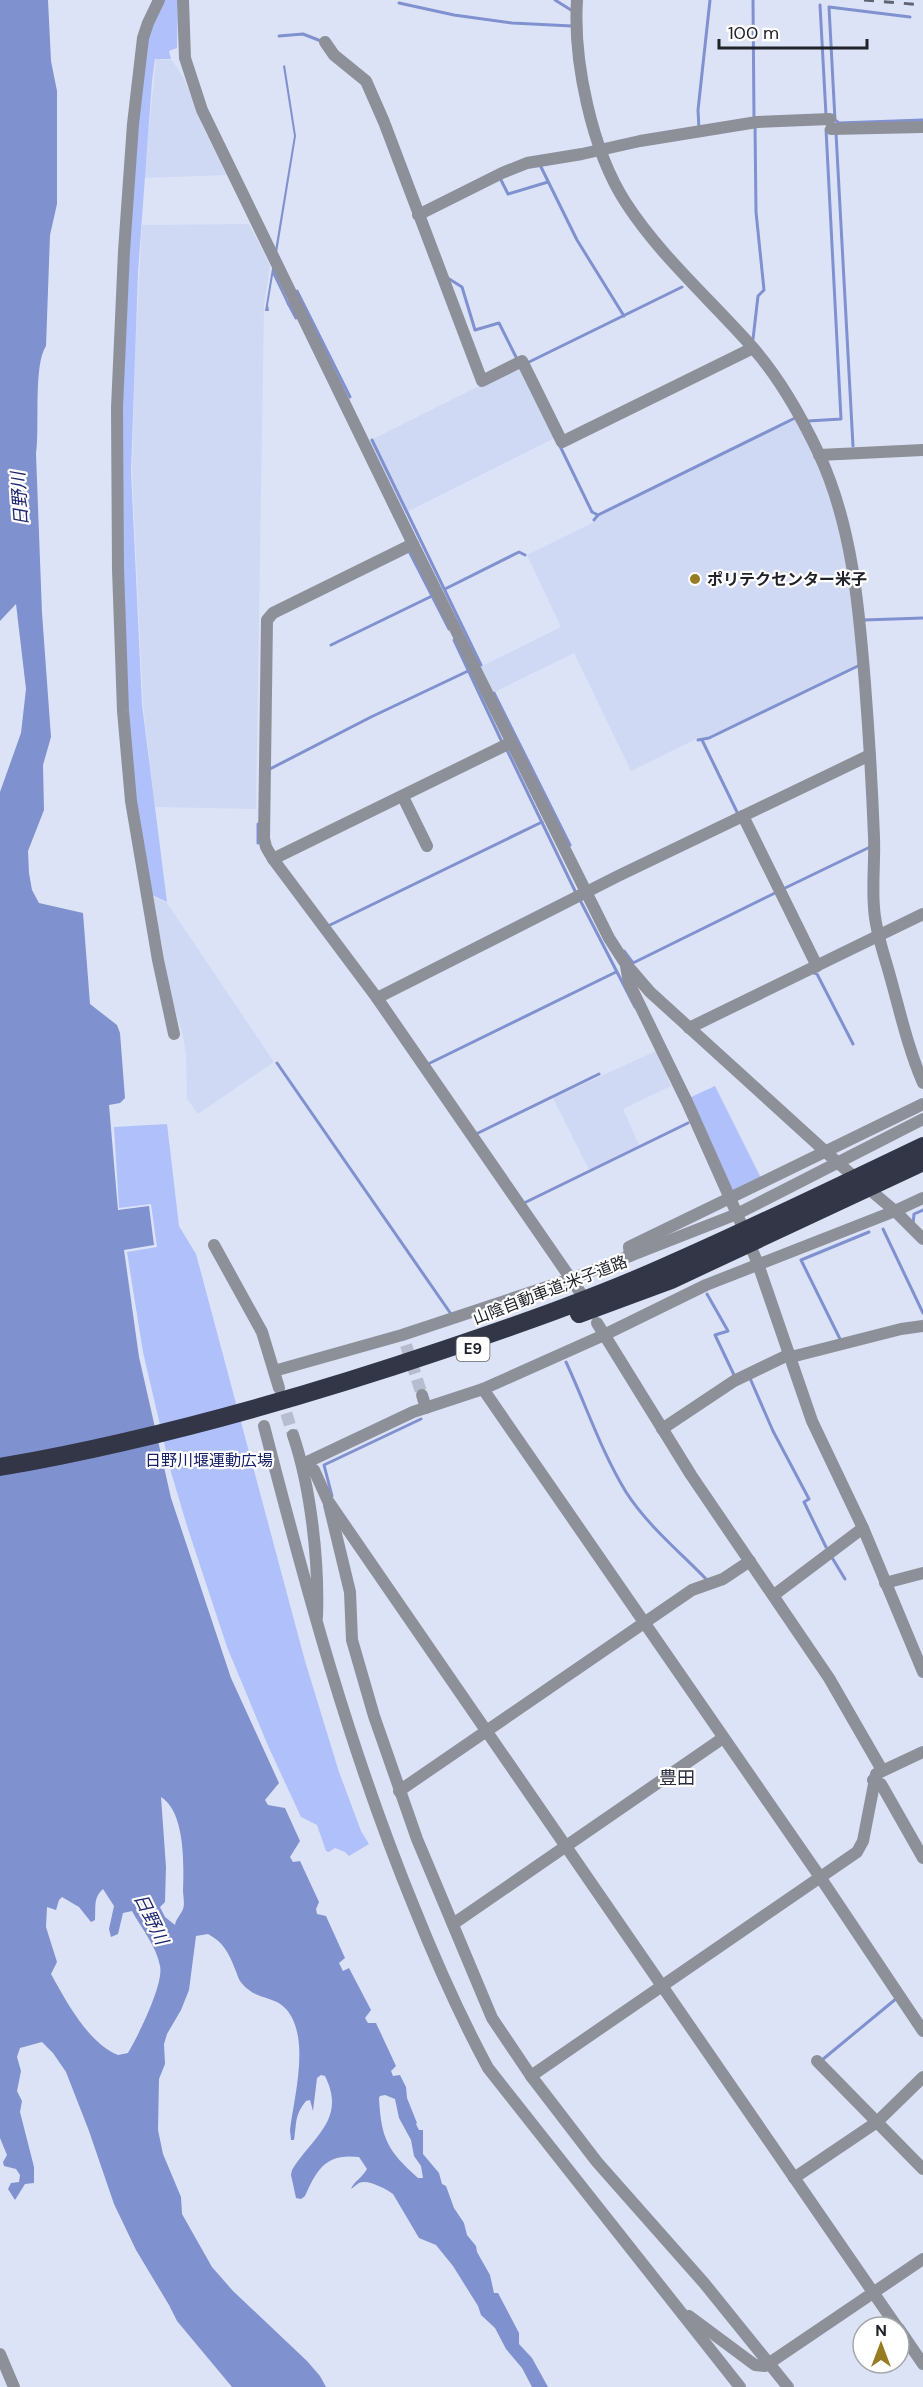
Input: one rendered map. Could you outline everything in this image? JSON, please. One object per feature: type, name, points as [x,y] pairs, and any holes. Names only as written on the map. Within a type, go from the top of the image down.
[{"type":"highway","points":[[870,1174],[923,1132]]},
{"type":"highway","name":"山陰自動車道;米子道路","points":[[870,1174],[923,1146]]},
{"type":"highway","name":"山陰自動車道;米子道路","points":[[839,1168],[870,1174],[923,1162]]},
{"type":"highway","name":"山陰自動車道;米子道路","points":[[786,1218],[839,1168]]},
{"type":"highway","name":"山陰自動車道;米子道路","points":[[0,1472],[253,1418],[331,1388],[691,1263],[786,1218],[839,1168]]},
{"type":"highway","points":[[870,1174],[908,1176],[923,1170]]},
{"type":"highway","name":"山陰自動車道;米子道路","points":[[0,1467],[118,1442],[253,1418]]},
{"type":"street","points":[[159,0],[147,23],[143,38],[124,251],[117,408],[118,569],[123,711],[131,801],[158,960],[174,1034]]},
{"type":"street","points":[[183,0],[183,47],[191,81],[202,110],[510,743],[609,938],[625,963],[650,992],[839,1168],[895,1211],[923,1239]]},
{"type":"street","points":[[577,0],[575,22],[583,86],[601,150],[615,185],[628,206],[708,303],[753,348],[780,384],[822,454],[851,556],[860,617],[874,841],[873,904],[882,933],[901,1021],[923,1083]]},
{"type":"street","points":[[325,42],[334,55],[360,75],[368,85],[482,381],[522,362],[562,442],[753,348]]},
{"type":"street","points":[[418,215],[502,172],[526,163],[601,150],[631,142],[757,122],[923,127]]},
{"type":"street","points":[[822,454],[923,450]]},
{"type":"street","points":[[413,544],[273,614],[267,620],[264,838],[266,847],[377,998],[567,1280],[580,1292]]},
{"type":"street","points":[[273,859],[510,743]]},
{"type":"street","points":[[377,998],[870,755]]},
{"type":"street","points":[[402,797],[427,846]]},
{"type":"street","points":[[743,816],[817,966]]},
{"type":"street","points":[[689,1028],[923,914]]},
{"type":"street","points":[[625,963],[629,983],[687,1102],[737,1214],[758,1264],[812,1421],[863,1528],[923,1672]]},
{"type":"street","points":[[630,1256],[629,1247],[730,1198],[839,1168],[923,1104]]},
{"type":"street","points":[[274,1371],[404,1340],[630,1256],[737,1214],[839,1168],[923,1119]]},
{"type":"street","points":[[303,1464],[426,1408],[483,1389],[604,1335],[706,1285],[923,1198]]},
{"type":"street","points":[[214,1245],[262,1332],[279,1388]]},
{"type":"street","points":[[597,1323],[747,1563],[774,1595],[829,1678],[881,1784],[923,1858]]},
{"type":"street","points":[[662,1429],[734,1381],[790,1356],[901,1329],[923,1326]]},
{"type":"street","points":[[483,1389],[820,1877],[923,2031]]},
{"type":"street","points":[[423,1395],[426,1408]]},
{"type":"street","points":[[253,1418],[353,1742],[394,1858],[424,1933],[474,2042],[488,2067],[740,2387]]},
{"type":"street","points":[[293,1435],[303,1464],[314,1546],[318,1599],[317,1628]]},
{"type":"street","points":[[303,1464],[314,1470],[328,1501],[889,2315]]},
{"type":"street","points":[[328,1501],[350,1593],[352,1643],[399,1791],[425,1861],[492,2018],[531,2076],[597,2162],[704,2283],[788,2387]]},
{"type":"street","points":[[774,1595],[863,1528]]},
{"type":"street","points":[[399,1791],[692,1590],[723,1579],[747,1563]]},
{"type":"street","points":[[885,1583],[923,1573]]},
{"type":"street","points":[[453,1924],[723,1738]]},
{"type":"street","points":[[877,1775],[923,1752]]},
{"type":"street","points":[[531,2076],[860,1849],[877,1775]]},
{"type":"street","points":[[817,2061],[923,2169]]},
{"type":"street","points":[[794,2178],[877,2122],[923,2078]]},
{"type":"street","points":[[681,2311],[762,2367],[771,2364],[923,2259]]},
{"type":"street","points":[[911,2347],[923,2364]]},
{"type":"street","points":[[0,2354],[14,2387]]},
{"type":"shaded area","points":[[156,59],[172,60],[184,79],[203,127],[227,175],[144,178]]},
{"type":"shaded area","points":[[249,224],[270,265],[264,306],[256,809],[155,807],[143,706],[132,471],[142,225]]},
{"type":"shaded area","points":[[521,365],[557,437],[405,513],[369,441]]},
{"type":"shaded area","name":"ポリテクセンター米子","points":[[796,418],[814,451],[839,521],[861,664],[631,771],[574,653],[493,693],[480,667],[561,627],[527,555],[598,520],[599,515]]},
{"type":"shaded area","points":[[150,895],[167,903],[274,1062],[198,1114],[187,1099],[186,1053],[183,1036],[168,985],[162,943]]},
{"type":"shaded area","points":[[658,1050],[670,1076],[667,1077],[671,1086],[623,1109],[639,1145],[589,1170],[553,1098]]},
{"type":"green space","points":[[162,0],[178,0],[177,48],[169,51],[171,59],[155,59],[152,81],[138,272],[131,471],[142,705],[167,902],[150,894],[147,883],[126,720],[119,465],[128,222],[145,48]]},
{"type":"green space","points":[[715,1086],[762,1180],[733,1194],[689,1098]]},
{"type":"green space","name":"日野川堰運動広場","points":[[167,1124],[179,1226],[196,1254],[305,1661],[339,1772],[361,1831],[369,1844],[349,1856],[335,1848],[329,1852],[326,1851],[317,1825],[301,1817],[269,1748],[227,1647],[171,1472],[143,1352],[127,1252],[157,1247],[151,1204],[119,1208],[114,1127]]},
{"type":"water","name":"日野川","points":[[0,0],[48,0],[51,61],[57,91],[57,204],[50,235],[46,346],[42,355],[38,382],[36,454],[42,613],[51,737],[43,765],[44,810],[28,851],[32,890],[39,903],[83,913],[90,1004],[117,1025],[120,1033],[125,1098],[120,1103],[109,1105],[118,1210],[149,1206],[154,1245],[124,1250],[139,1357],[171,1498],[231,1678],[279,1783],[265,1800],[268,1805],[285,1808],[300,1841],[290,1857],[293,1862],[300,1861],[319,1902],[316,1909],[317,1914],[326,1916],[345,1958],[339,1963],[343,1971],[349,1968],[371,2010],[365,2018],[368,2023],[376,2023],[396,2066],[391,2071],[393,2076],[400,2075],[406,2087],[407,2098],[416,2124],[419,2130],[423,2130],[423,2154],[439,2173],[442,2184],[446,2186],[454,2208],[464,2223],[467,2235],[476,2246],[490,2275],[494,2293],[498,2293],[519,2333],[519,2344],[532,2358],[548,2387],[532,2387],[522,2368],[506,2349],[495,2328],[481,2315],[478,2306],[453,2266],[436,2245],[419,2238],[393,2194],[367,2182],[359,2183],[351,2189],[367,2169],[359,2157],[348,2156],[331,2160],[319,2171],[305,2196],[301,2199],[296,2198],[292,2170],[330,2116],[331,2091],[325,2076],[321,2075],[317,2078],[313,2111],[310,2100],[306,2101],[298,2115],[294,2140],[291,2140],[290,2130],[299,2068],[298,2035],[294,2021],[281,2004],[246,1988],[239,1980],[225,1949],[208,1934],[196,1936],[189,1990],[164,2044],[165,2064],[159,2079],[158,2130],[163,2154],[181,2197],[182,2214],[212,2267],[233,2291],[307,2361],[326,2387],[232,2387],[177,2321],[136,2250],[114,2204],[66,2072],[42,2042],[20,2048],[17,2057],[21,2071],[17,2091],[22,2101],[20,2112],[34,2167],[34,2183],[25,2184],[15,2200],[8,2189],[11,2183],[19,2182],[20,2175],[16,2169],[4,2166],[3,2162],[7,2155],[0,2138],[0,792],[21,733],[26,689],[16,604],[0,621]],"holes":[[[161,1797],[175,1814],[181,1839],[184,1905],[175,1925],[165,1917],[160,1907],[165,1902],[166,1867]],[[103,1889],[114,1906],[109,1929],[111,1937],[118,1934],[123,1913],[132,1911],[152,1945],[160,1966],[158,1985],[144,2023],[128,2053],[118,2055],[107,2049],[88,2031],[51,1974],[57,1962],[46,1927],[47,1907],[56,1910],[62,1897],[79,1907],[91,1922],[95,1920],[98,1896]],[[385,2095],[395,2099],[399,2118],[411,2140],[414,2156],[421,2166],[423,2178],[418,2178],[393,2152],[388,2143],[382,2124],[380,2096]]]},
{"type":"water","points":[[285,65],[296,136],[274,271],[290,305],[288,306],[273,275],[269,311],[265,311],[294,136],[283,66]]},
{"type":"waterway","points":[[555,0],[571,10]]},
{"type":"waterway","points":[[699,129],[698,110],[710,0]]},
{"type":"waterway","points":[[753,0],[754,119]]},
{"type":"waterway","points":[[399,3],[454,15],[512,23],[572,26]]},
{"type":"waterway","points":[[820,5],[826,115]]},
{"type":"waterway","points":[[910,17],[829,7],[835,120],[839,123],[923,120]]},
{"type":"waterway","points":[[279,36],[303,34],[321,41]]},
{"type":"waterway","points":[[751,340],[753,339],[758,296],[764,290],[756,212],[755,125]]},
{"type":"waterway","points":[[808,421],[841,419],[826,129]]},
{"type":"waterway","points":[[836,133],[853,446]]},
{"type":"waterway","points":[[540,165],[577,240],[624,316]]},
{"type":"waterway","points":[[500,178],[508,194],[548,182]]},
{"type":"waterway","points":[[446,277],[462,287],[475,330],[499,323],[516,357]]},
{"type":"waterway","points":[[527,363],[682,287]]},
{"type":"waterway","points":[[297,291],[350,397]]},
{"type":"waterway","points":[[288,303],[296,318]]},
{"type":"waterway","points":[[598,515],[795,418]]},
{"type":"waterway","points":[[372,440],[481,665]]},
{"type":"waterway","points":[[559,444],[592,512],[598,515],[594,520]]},
{"type":"waterway","points":[[409,551],[449,629]]},
{"type":"waterway","points":[[445,589],[519,552],[525,555]]},
{"type":"waterway","points":[[331,645],[432,596]]},
{"type":"waterway","points":[[864,620],[923,618]]},
{"type":"waterway","points":[[454,640],[502,742]]},
{"type":"waterway","points":[[698,740],[709,738],[860,665]]},
{"type":"waterway","points":[[268,770],[371,717],[468,671]]},
{"type":"waterway","points":[[494,693],[570,845]]},
{"type":"waterway","points":[[702,740],[738,814]]},
{"type":"waterway","points":[[507,750],[576,893]]},
{"type":"waterway","points":[[328,926],[542,822]]},
{"type":"waterway","points":[[258,824],[258,843]]},
{"type":"waterway","points":[[783,889],[870,847]]},
{"type":"waterway","points":[[624,951],[633,963],[777,892]]},
{"type":"waterway","points":[[581,902],[635,1007]]},
{"type":"waterway","points":[[426,1065],[616,972]]},
{"type":"waterway","points":[[814,973],[817,974],[853,1044]]},
{"type":"waterway","points":[[277,1063],[451,1314]]},
{"type":"waterway","points":[[474,1135],[599,1074]]},
{"type":"waterway","points":[[522,1204],[688,1123]]},
{"type":"waterway","points":[[913,1225],[914,1214],[923,1210]]},
{"type":"waterway","points":[[883,1229],[923,1313]]},
{"type":"waterway","points":[[841,1341],[801,1260],[869,1232]]},
{"type":"waterway","points":[[707,1294],[728,1331],[715,1335],[735,1377]]},
{"type":"waterway","points":[[566,1362],[601,1444],[626,1492],[654,1527],[707,1580]]},
{"type":"waterway","points":[[749,1376],[773,1431],[809,1499],[804,1502],[826,1547]]},
{"type":"waterway","points":[[332,1496],[324,1465],[421,1419]]},
{"type":"waterway","points":[[831,1556],[845,1579]]},
{"type":"waterway","points":[[822,2060],[897,1998]]},
{"type":"tunnel","points":[[406,1345],[422,1395]]},
{"type":"tunnel","points":[[281,1396],[293,1435]]},
{"type":"railway","points":[[864,0],[923,5]]},
{"type":"place","name":"ポリテクセンター米子","points":[[695,579]]},
{"type":"district","name":"豊田","points":[[677,1778]]}]
